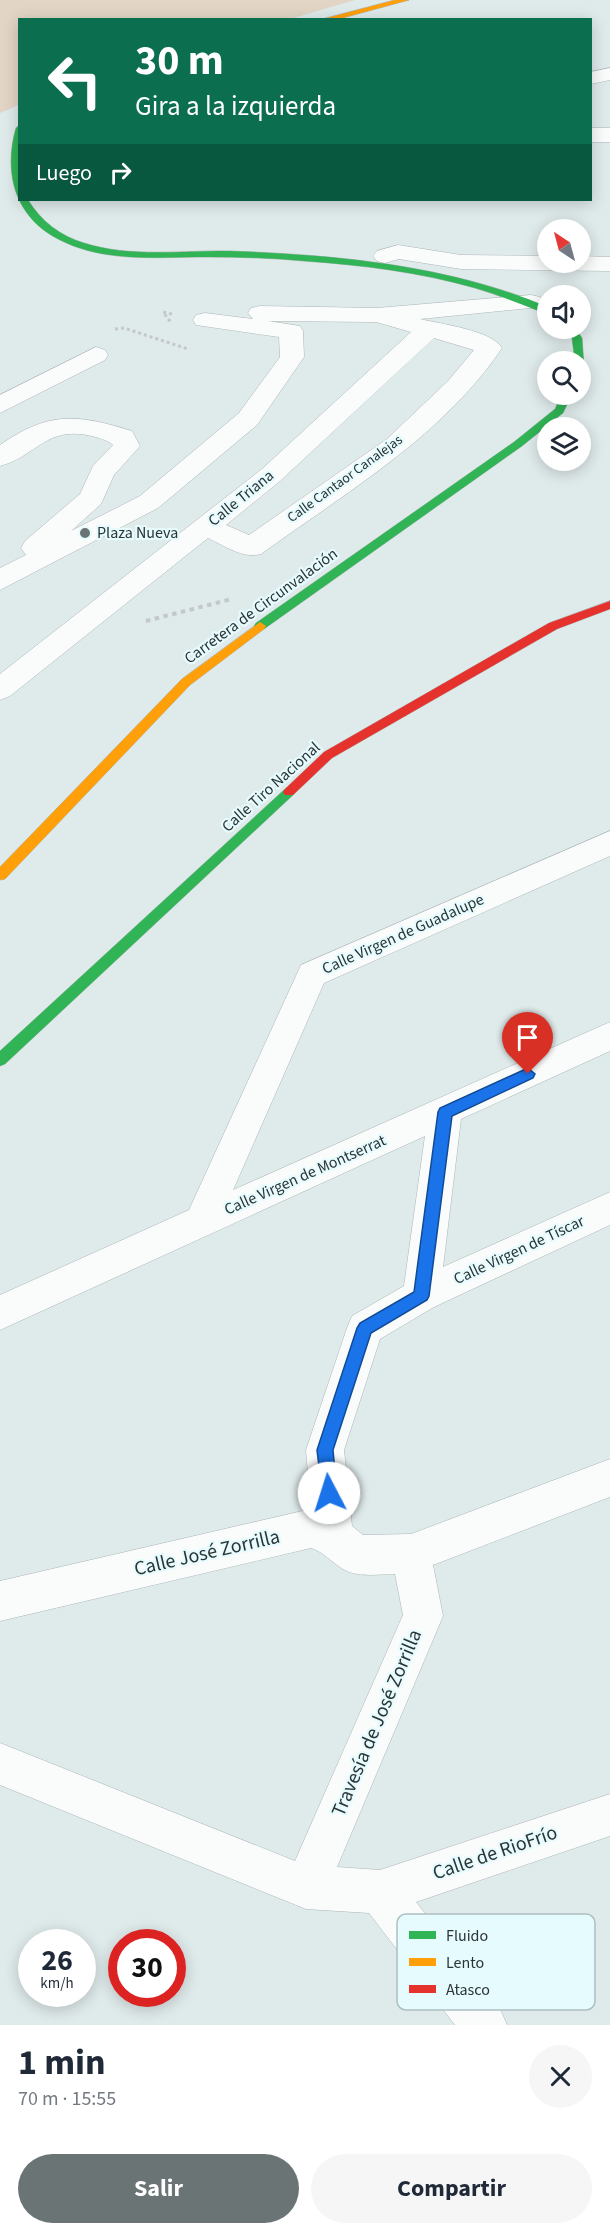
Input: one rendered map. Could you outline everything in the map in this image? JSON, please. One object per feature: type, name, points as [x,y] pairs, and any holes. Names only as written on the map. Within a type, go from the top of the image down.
[{"type":"main road","points":[[338,17],[405,0]]},
{"type":"main road","points":[[16,121],[2,159],[2,180],[9,199],[25,215],[57,237],[88,247],[126,251],[269,255],[364,263],[463,283],[537,305]]},
{"type":"main road","points":[[9,137],[15,145],[11,166],[18,182]]},
{"type":"main road","points":[[32,201],[45,208]]},
{"type":"main road","points":[[174,240],[232,247],[269,255]]},
{"type":"main road","name":"Carretera de Circunvalación","points":[[0,875],[186,682],[300,596],[518,444],[559,411],[562,405]]},
{"type":"main road","name":"Calle Tiro Nacional","points":[[0,1060],[328,755],[553,626],[610,605]]},
{"type":"street","points":[[592,78],[610,74]]},
{"type":"street","points":[[592,135],[610,135]]},
{"type":"street","points":[[386,256],[398,252],[461,262],[610,264]]},
{"type":"street","points":[[206,320],[223,312],[377,315],[537,306]]},
{"type":"street","points":[[377,315],[429,329]]},
{"type":"street","points":[[0,580],[149,502],[248,419],[292,357],[291,331],[206,320]]},
{"type":"street","name":"Calle Triana","points":[[0,688],[280,467],[429,329]]},
{"type":"street","name":"Calle Cantaor Canalejas","points":[[207,526],[251,547],[396,445],[457,387],[490,348],[467,338],[429,329]]},
{"type":"street","points":[[0,406],[96,356]]},
{"type":"street","points":[[0,406],[60,424],[90,426],[123,437],[127,446],[102,472],[92,498],[0,580]]},
{"type":"street","points":[[0,457],[38,431],[60,424]]},
{"type":"street","name":"Calle Virgen de Guadalupe","points":[[202,1221],[312,974],[610,843]]},
{"type":"street","name":"Calle Virgen de Montserrat","points":[[0,1313],[610,1036]]},
{"type":"street","points":[[421,1296],[445,1112]]},
{"type":"street","name":"Calle Virgen de Tíscar","points":[[333,1536],[325,1450],[365,1328],[421,1296],[610,1208]]},
{"type":"street","name":"Calle José Zorrilla","points":[[0,1601],[311,1528],[333,1536],[357,1555],[411,1554],[610,1478]]},
{"type":"street","name":"Travesía de José Zorrilla","points":[[306,1887],[423,1616],[411,1554]]},
{"type":"street","points":[[0,1764],[306,1887],[380,1892],[397,1914]]},
{"type":"street","name":"Calle de RioFrío","points":[[380,1892],[610,1815]]},
{"type":"street","points":[[472,2010],[484,2025]]},
{"type":"path","points":[[174,327],[162,312],[206,320]]},
{"type":"path","points":[[114,329],[124,328],[192,350],[186,342]]},
{"type":"path","points":[[109,603],[144,621],[242,596]]},
{"type":"shaded area","points":[[0,0],[355,0],[293,18],[18,18],[18,105],[0,113]]},
{"type":"traffic: fast","points":[[18,136],[14,166],[18,186]]},
{"type":"traffic: fast","points":[[25,201],[47,228],[62,238],[97,249],[133,254],[262,255],[346,262],[434,275],[476,285],[537,306]]},
{"type":"traffic: fast","points":[[577,339],[578,351]]},
{"type":"traffic: fast","points":[[260,626],[518,444],[559,411],[562,405]]},
{"type":"traffic: fast","points":[[0,1060],[289,792]]},
{"type":"traffic: slow","points":[[331,18],[405,0]]},
{"type":"traffic: slow","points":[[0,875],[186,682],[260,626]]},
{"type":"traffic: jam","points":[[289,792],[328,755],[553,626],[610,605]]},
{"type":"place","name":"Plaza Nueva","points":[[85,533]]},
{"type":"route","points":[[329,1493],[325,1450],[365,1328],[421,1296],[445,1112],[528,1074]]}]
